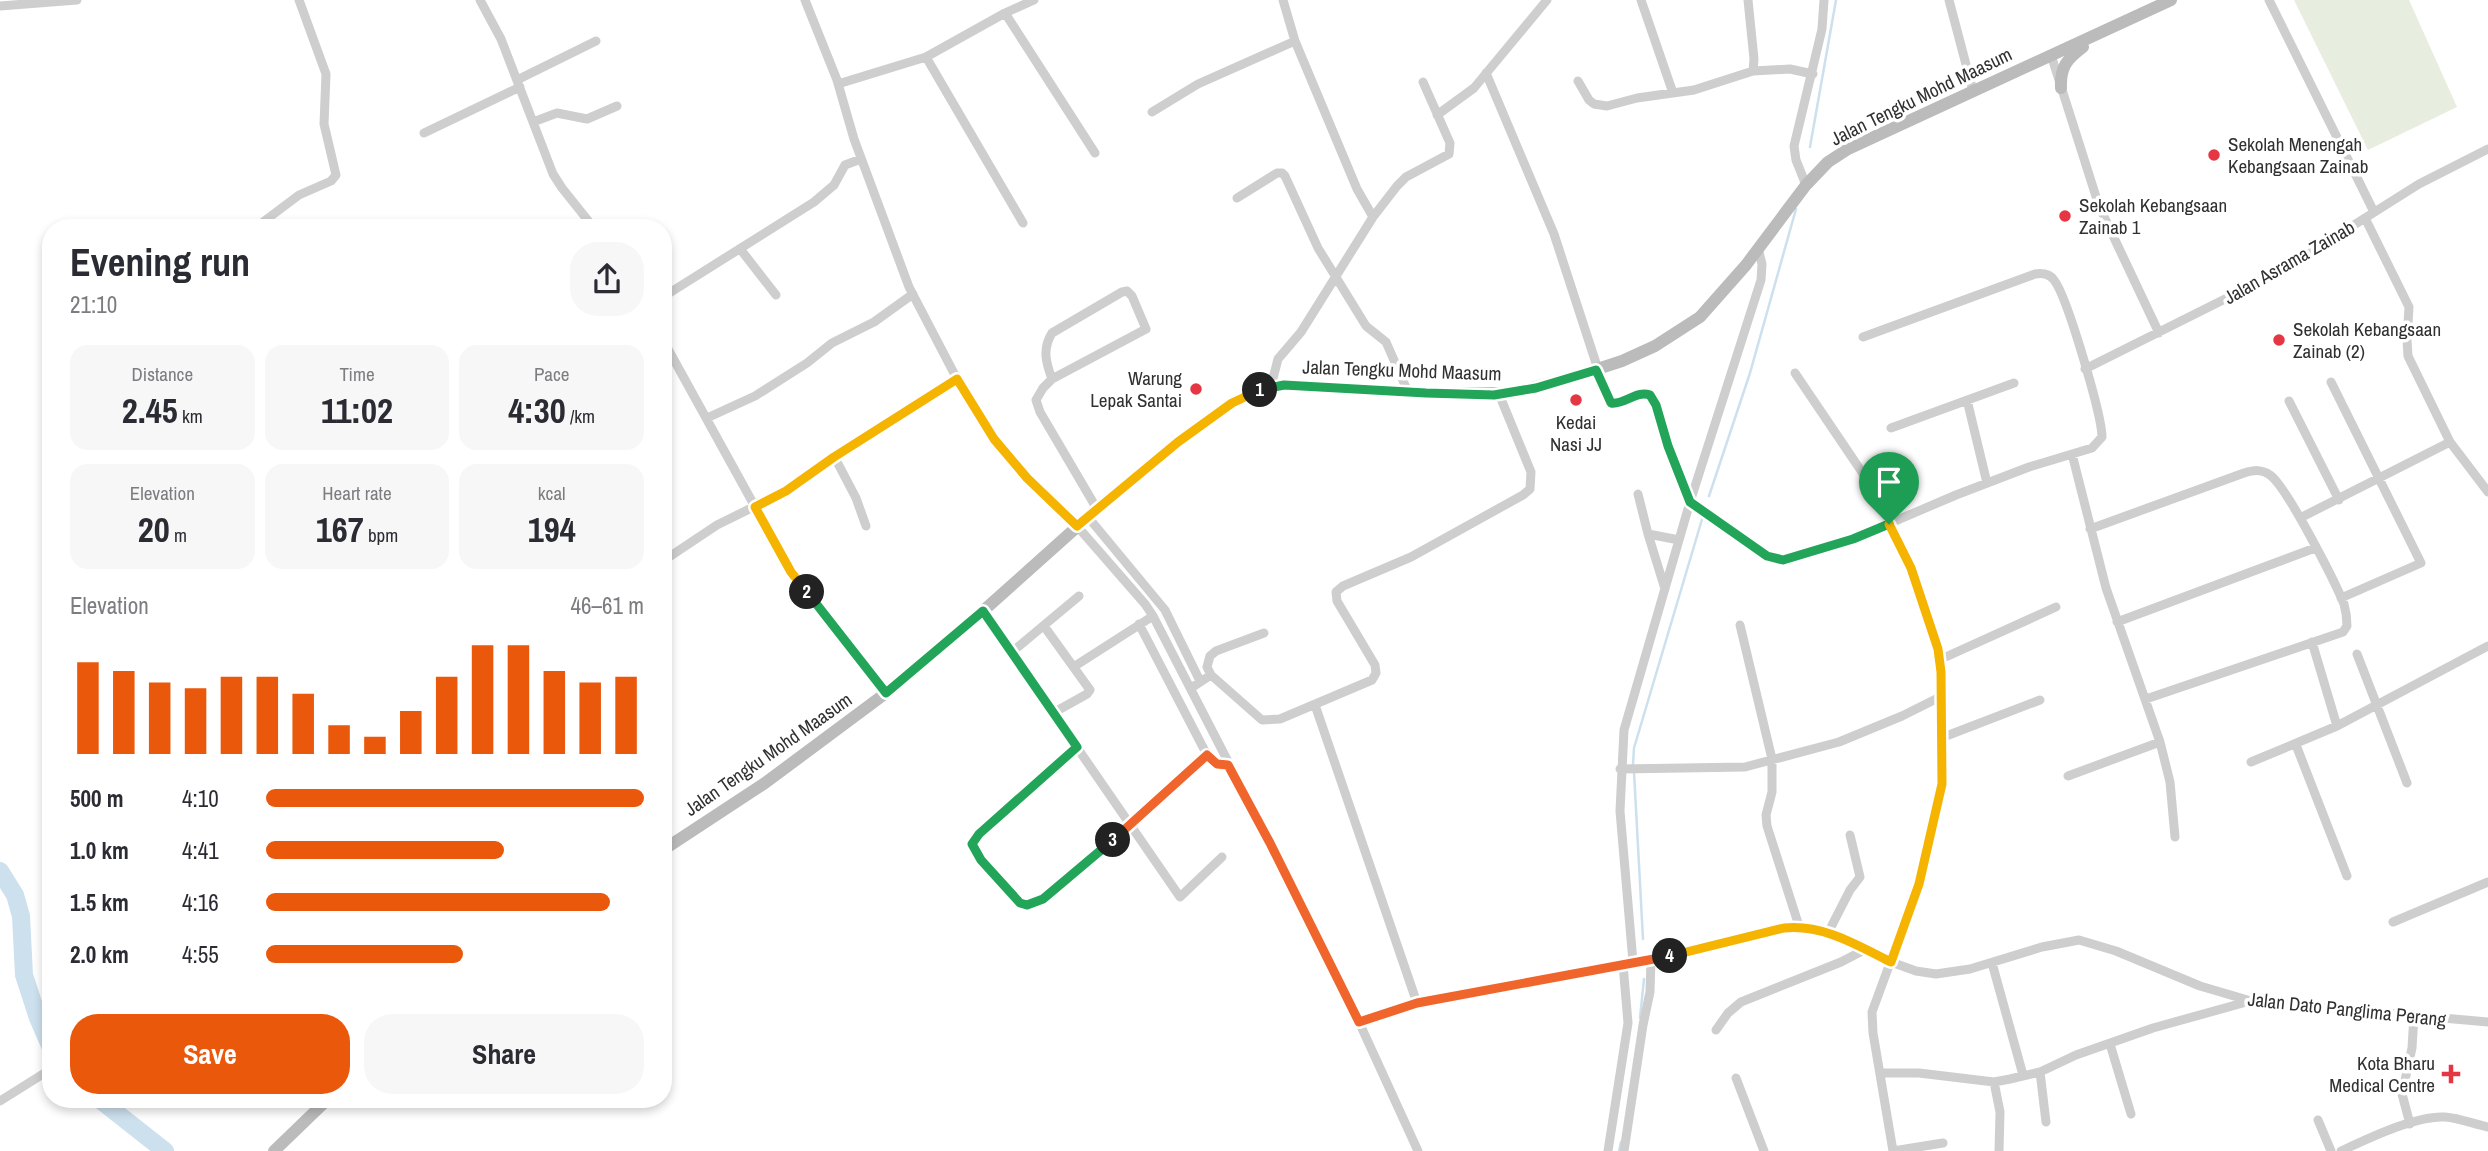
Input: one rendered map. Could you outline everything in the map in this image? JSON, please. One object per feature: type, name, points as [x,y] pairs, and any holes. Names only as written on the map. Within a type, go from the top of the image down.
[{"type":"main road","name":"Jalan Tengku Mohd Maasum","points":[[672,844],[772,778],[886,693],[1092,513],[1178,442],[1232,403],[1271,386],[1284,385],[1499,394],[1536,388],[1596,370],[1655,346],[1687,327],[1723,293],[1805,185],[1828,162],[1848,149],[2171,0]]},
{"type":"main road","points":[[2061,88],[2065,62],[2100,34]]},
{"type":"main road","points":[[274,1151],[319,1108]]},
{"type":"street","points":[[0,6],[77,0]]},
{"type":"street","points":[[480,0],[502,39],[558,181],[587,219]]},
{"type":"street","points":[[805,0],[838,84],[861,159],[912,294],[957,379],[994,439],[1027,478],[1077,526],[1153,616],[1359,1022],[1418,1151]]},
{"type":"street","points":[[838,84],[926,57],[1034,0]]},
{"type":"street","points":[[1283,0],[1295,41],[1357,189],[1373,218]]},
{"type":"street","points":[[1437,116],[1474,88],[1547,0]]},
{"type":"street","points":[[1641,0],[1673,93]]},
{"type":"street","points":[[1748,0],[1753,71]]},
{"type":"street","points":[[1805,185],[1794,146],[1813,74],[1822,29],[1824,0]]},
{"type":"street","points":[[1949,0],[1973,91]]},
{"type":"street","points":[[2269,0],[2407,300],[2410,315],[2408,356],[2450,442],[2488,492]]},
{"type":"street","points":[[268,219],[299,195],[331,181],[336,175],[324,124],[326,74],[301,1]]},
{"type":"street","points":[[1005,13],[1095,153]]},
{"type":"street","points":[[424,133],[596,41]]},
{"type":"street","points":[[1152,112],[1198,84],[1295,41]]},
{"type":"street","points":[[2051,55],[2099,206],[2160,333]]},
{"type":"street","points":[[926,57],[1023,223]]},
{"type":"street","points":[[1578,81],[1589,100],[1600,106],[1607,106],[1637,97],[1706,86],[1753,71],[1790,69],[1813,74]]},
{"type":"street","points":[[1486,72],[1554,234],[1596,370],[1611,403],[1616,404],[1647,393],[1653,399],[1690,502],[1767,556],[1778,561],[1853,539],[1987,483],[2092,448],[2102,437],[2062,294],[2055,280],[2045,273],[2035,274],[1863,337]]},
{"type":"street","points":[[1271,386],[1278,359],[1301,332],[1373,218],[1406,177],[1449,154],[1450,143],[1423,82]]},
{"type":"street","points":[[533,122],[557,113],[587,119],[617,106]]},
{"type":"street","name":"Jalan Asrama Zainab","points":[[2085,369],[2281,271],[2418,184],[2488,149]]},
{"type":"street","points":[[672,292],[814,202],[834,184],[845,164],[861,159]]},
{"type":"street","points":[[1237,198],[1277,173],[1282,173],[1289,182],[1318,248],[1366,326],[1386,342],[1408,392]]},
{"type":"street","points":[[1633,962],[1620,811],[1629,769],[1624,730],[1690,502],[1761,280],[1762,264],[1758,248]]},
{"type":"street","points":[[741,250],[776,295]]},
{"type":"street","points":[[1052,379],[1045,359],[1047,341],[1052,333],[1127,291],[1132,296],[1146,329],[1052,379],[1042,388],[1036,400],[1092,513],[1165,610],[1200,681]]},
{"type":"street","points":[[708,418],[755,396],[807,363],[832,342],[874,322],[912,294]]},
{"type":"street","points":[[672,357],[791,572],[886,693]]},
{"type":"street","points":[[1795,373],[1892,523],[1911,568],[1939,660],[1942,784],[1938,806],[1919,884],[1872,1012],[1873,1033],[1893,1151],[1943,1143]]},
{"type":"street","points":[[672,555],[717,525],[786,491],[834,457],[957,379]]},
{"type":"street","points":[[1891,428],[2014,383]]},
{"type":"street","points":[[2331,383],[2421,563],[2341,598]]},
{"type":"street","points":[[1264,633],[1216,651],[1207,667],[1211,675],[1262,720],[1274,721],[1372,680],[1376,673],[1375,664],[1337,601],[1336,593],[1343,586],[1410,557],[1530,489],[1531,472],[1499,394]]},
{"type":"street","points":[[1967,400],[1987,483]]},
{"type":"street","points":[[2289,401],[2339,499]]},
{"type":"street","points":[[2300,518],[2450,442]]},
{"type":"street","points":[[2072,454],[2117,622],[2160,742],[2170,782],[2175,837]]},
{"type":"street","points":[[834,457],[856,498],[866,526]]},
{"type":"street","points":[[2090,529],[2255,470],[2264,471],[2273,477],[2300,518],[2341,598],[2347,625],[2343,632],[2146,699]]},
{"type":"street","points":[[1638,494],[1665,589]]},
{"type":"street","points":[[1648,534],[1679,540]]},
{"type":"street","points":[[2117,622],[2315,548]]},
{"type":"street","points":[[1012,652],[1079,596]]},
{"type":"street","points":[[1939,660],[2056,607]]},
{"type":"street","points":[[983,611],[1180,897],[1222,857]]},
{"type":"street","points":[[1075,666],[1153,616]]},
{"type":"street","points":[[1139,624],[1207,755],[1217,764],[1228,765]]},
{"type":"street","points":[[1740,625],[1772,759],[1772,792],[1766,815],[1767,826],[1799,926]]},
{"type":"street","points":[[1044,626],[1090,690],[1053,713]]},
{"type":"street","points":[[2312,642],[2337,726]]},
{"type":"street","points":[[2251,762],[2337,726],[2488,646]]},
{"type":"street","points":[[2357,654],[2407,783]]},
{"type":"street","points":[[1191,688],[1211,675]]},
{"type":"street","points":[[1629,769],[1745,767],[1839,742],[1940,697]]},
{"type":"street","points":[[1941,738],[2040,700]]},
{"type":"street","points":[[1315,705],[1417,1003]]},
{"type":"street","points":[[2068,776],[2160,742]]},
{"type":"street","points":[[2296,745],[2347,876]]},
{"type":"street","points":[[1077,747],[979,834],[972,844],[981,860],[1020,903],[1027,905],[1043,899],[1207,755]]},
{"type":"street","points":[[1828,933],[1850,890],[1860,877],[1850,835]]},
{"type":"street","points":[[2393,922],[2488,882]]},
{"type":"street","name":"Jalan Dato Panglima Perang","points":[[1359,1022],[1417,1003],[1651,959],[1799,926],[1828,933],[1916,971],[1936,974],[1992,963],[2042,947],[2079,940],[2116,951],[2200,986],[2251,1001],[2488,1023]]},
{"type":"street","points":[[1716,1030],[1728,1013],[1741,1002],[1841,962],[1866,949]]},
{"type":"street","points":[[1624,1151],[1650,992],[1651,959]]},
{"type":"street","points":[[1992,963],[2023,1075]]},
{"type":"street","points":[[1608,1151],[1628,1023],[1623,964]]},
{"type":"street","points":[[1881,1073],[1919,1073],[1994,1082],[2040,1072],[2076,1055],[2153,1028],[2251,1001]]},
{"type":"street","points":[[2410,1125],[2402,1094],[2412,1048],[2414,1016]]},
{"type":"street","points":[[2110,1044],[2131,1115]]},
{"type":"street","points":[[2040,1072],[2046,1122]]},
{"type":"street","points":[[0,1101],[42,1074]]},
{"type":"street","points":[[1736,1078],[1764,1151]]},
{"type":"street","points":[[1994,1082],[2000,1112],[1998,1151]]},
{"type":"street","points":[[2341,1151],[2389,1130],[2444,1117],[2488,1127]]},
{"type":"street","points":[[2318,1120],[2330,1151]]},
{"type":"shaded area","points":[[2294,0],[2409,0],[2457,107],[2368,150]]},
{"type":"waterway","points":[[1810,147],[1836,0]]},
{"type":"waterway","points":[[1709,496],[1750,373],[1796,209]]},
{"type":"waterway","points":[[1633,765],[1634,748],[1703,516]]},
{"type":"waterway","points":[[1634,772],[1643,939]]},
{"type":"waterway","points":[[0,871],[15,895],[21,916],[24,975],[42,1027]]},
{"type":"waterway","points":[[1640,1018],[1644,979]]},
{"type":"waterway","points":[[110,1108],[165,1151]]},
{"type":"waterway","points":[[1619,1151],[1621,1142]]},
{"type":"place","name":"Sekolah Menengah Kebangsaan Zainab","points":[[2214,155]]},
{"type":"place","name":"Sekolah Kebangsaan Zainab 1","points":[[2065,216]]},
{"type":"place","name":"Sekolah Kebangsaan Zainab (2)","points":[[2279,340]]},
{"type":"place","name":"Warung Lepak Santai","points":[[1196,389]]},
{"type":"place","name":"Kedai Nasi JJ","points":[[1576,400]]},
{"type":"place","name":"Kota Bharu Medical Centre","points":[[2451,1074]]},
{"type":"route","points":[[1596,370],[1611,403],[1616,404],[1642,393],[1650,395],[1656,405],[1668,446],[1690,502],[1767,556],[1778,561],[1783,560],[1853,539],[1889,524],[1911,568],[1938,649],[1941,672],[1942,784],[1919,884],[1891,962],[1828,933],[1799,926],[1676,954],[1417,1003],[1359,1022],[1228,765],[1217,764],[1207,755],[1043,899],[1035,904],[1020,903],[981,860],[972,844],[979,834],[1077,747],[983,611],[886,693],[791,572],[755,507],[786,491],[834,457],[957,379],[994,439],[1027,478],[1077,526],[1178,442],[1232,403],[1271,386],[1494,395],[1536,388],[1596,370]]}]
